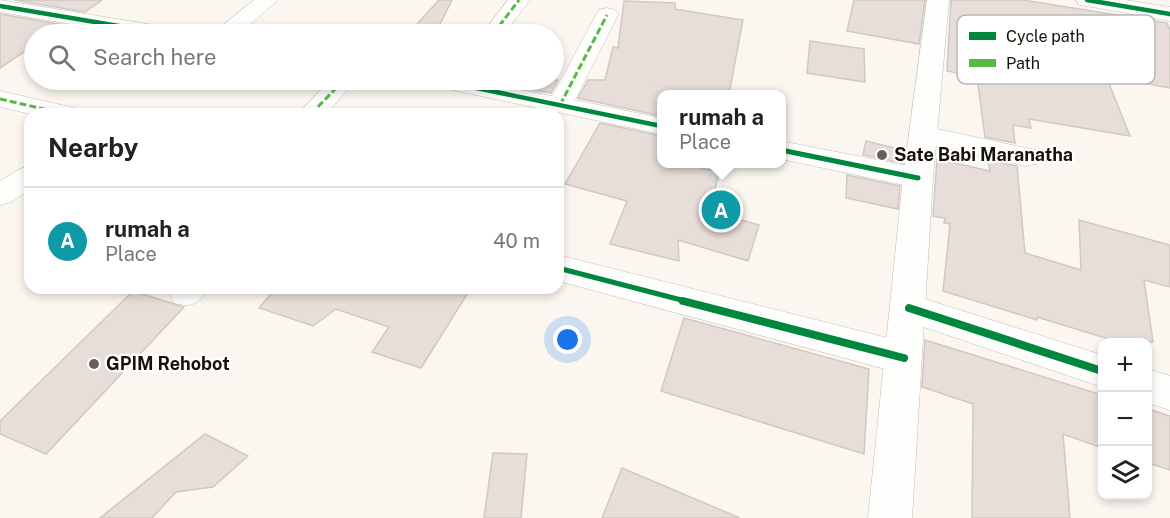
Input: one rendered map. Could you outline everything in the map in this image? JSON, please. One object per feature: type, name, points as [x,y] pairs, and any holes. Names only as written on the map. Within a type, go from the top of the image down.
[{"type":"street","points":[[238,24],[267,0]]},
{"type":"street","points":[[501,24],[519,0]]},
{"type":"street","points":[[890,518],[918,178],[938,0]]},
{"type":"street","points":[[1087,0],[1170,14]]},
{"type":"street","points":[[0,6],[107,24]]},
{"type":"street","points":[[560,105],[607,15]]},
{"type":"street","points":[[316,108],[334,90]]},
{"type":"street","points":[[492,90],[657,125]]},
{"type":"street","points":[[0,99],[40,108]]},
{"type":"street","points":[[922,135],[1026,157]]},
{"type":"street","points":[[786,151],[918,178]]},
{"type":"street","points":[[0,195],[24,180]]},
{"type":"street","points":[[564,270],[904,358]]},
{"type":"street","points":[[909,308],[1098,370]]},
{"type":"street","points":[[1152,387],[1170,393]]},
{"type":"building","points":[[14,0],[102,0],[85,12]]},
{"type":"building","points":[[439,0],[452,0],[440,24],[417,24]]},
{"type":"building","points":[[854,0],[925,0],[919,44],[847,31]]},
{"type":"building","points":[[951,0],[1023,0],[1117,15],[957,15],[957,73],[947,71]]},
{"type":"building","points":[[624,1],[675,3],[675,9],[743,20],[730,90],[657,90],[657,115],[578,98],[588,80],[605,80],[613,47],[618,48]]},
{"type":"building","points":[[0,14],[58,24],[24,24],[24,52],[0,68]]},
{"type":"building","points":[[1155,21],[1167,23],[1170,30],[1170,88],[1149,84],[1155,84]]},
{"type":"building","points":[[810,41],[864,49],[865,82],[807,73]]},
{"type":"building","points":[[978,84],[1109,84],[1130,136],[1029,119],[1031,128],[1013,125],[1015,143],[985,137]]},
{"type":"building","points":[[533,90],[553,90],[551,93]]},
{"type":"building","points":[[600,123],[657,135],[657,168],[701,168],[719,172],[710,211],[759,225],[748,261],[678,240],[679,261],[610,244],[627,201],[565,184]]},
{"type":"building","name":"Sate Babi Maranatha","points":[[866,141],[902,150],[904,152],[903,163],[863,155]]},
{"type":"building","points":[[937,159],[990,171],[988,160],[1017,166],[1025,253],[1081,270],[1079,220],[1170,245],[1170,287],[1144,280],[1153,342],[1152,338],[1105,338],[943,291],[950,224],[944,223],[945,218],[933,216]]},
{"type":"building","points":[[847,175],[900,186],[898,209],[846,198]]},
{"type":"building","name":"GPIM Rehobot","points":[[130,294],[143,294],[184,307],[46,454],[0,434],[0,421]]},
{"type":"building","points":[[271,294],[467,294],[421,368],[372,352],[389,327],[336,309],[313,326],[259,308]]},
{"type":"building","points":[[684,318],[869,369],[864,454],[661,391]]},
{"type":"building","points":[[925,340],[1098,394],[1098,447],[1063,434],[1070,518],[972,518],[973,404],[922,387]]},
{"type":"building","points":[[1152,410],[1170,416],[1170,470],[1152,464]]},
{"type":"building","points":[[205,434],[248,456],[213,487],[176,492],[152,518],[100,518]]},
{"type":"building","points":[[493,453],[527,454],[521,518],[484,518]]},
{"type":"building","points":[[622,468],[740,518],[602,518]]},
{"type":"marked path","points":[[501,24],[519,0]]},
{"type":"marked path","points":[[560,105],[607,15]]},
{"type":"marked path","points":[[317,108],[334,90]]},
{"type":"marked path","points":[[0,99],[40,108]]},
{"type":"cycle path","points":[[1087,0],[1170,14]]},
{"type":"cycle path","points":[[0,6],[107,24]]},
{"type":"cycle path","points":[[486,90],[657,125]]},
{"type":"cycle path","points":[[786,151],[918,178]]},
{"type":"cycle path","points":[[564,270],[904,358]]},
{"type":"cycle path","points":[[909,308],[1098,370]]},
{"type":"place","name":"Sate Babi Maranatha","points":[[882,155]]},
{"type":"place","name":"rumah a","points":[[721,210]]},
{"type":"place","name":"GPIM Rehobot","points":[[94,364]]}]
